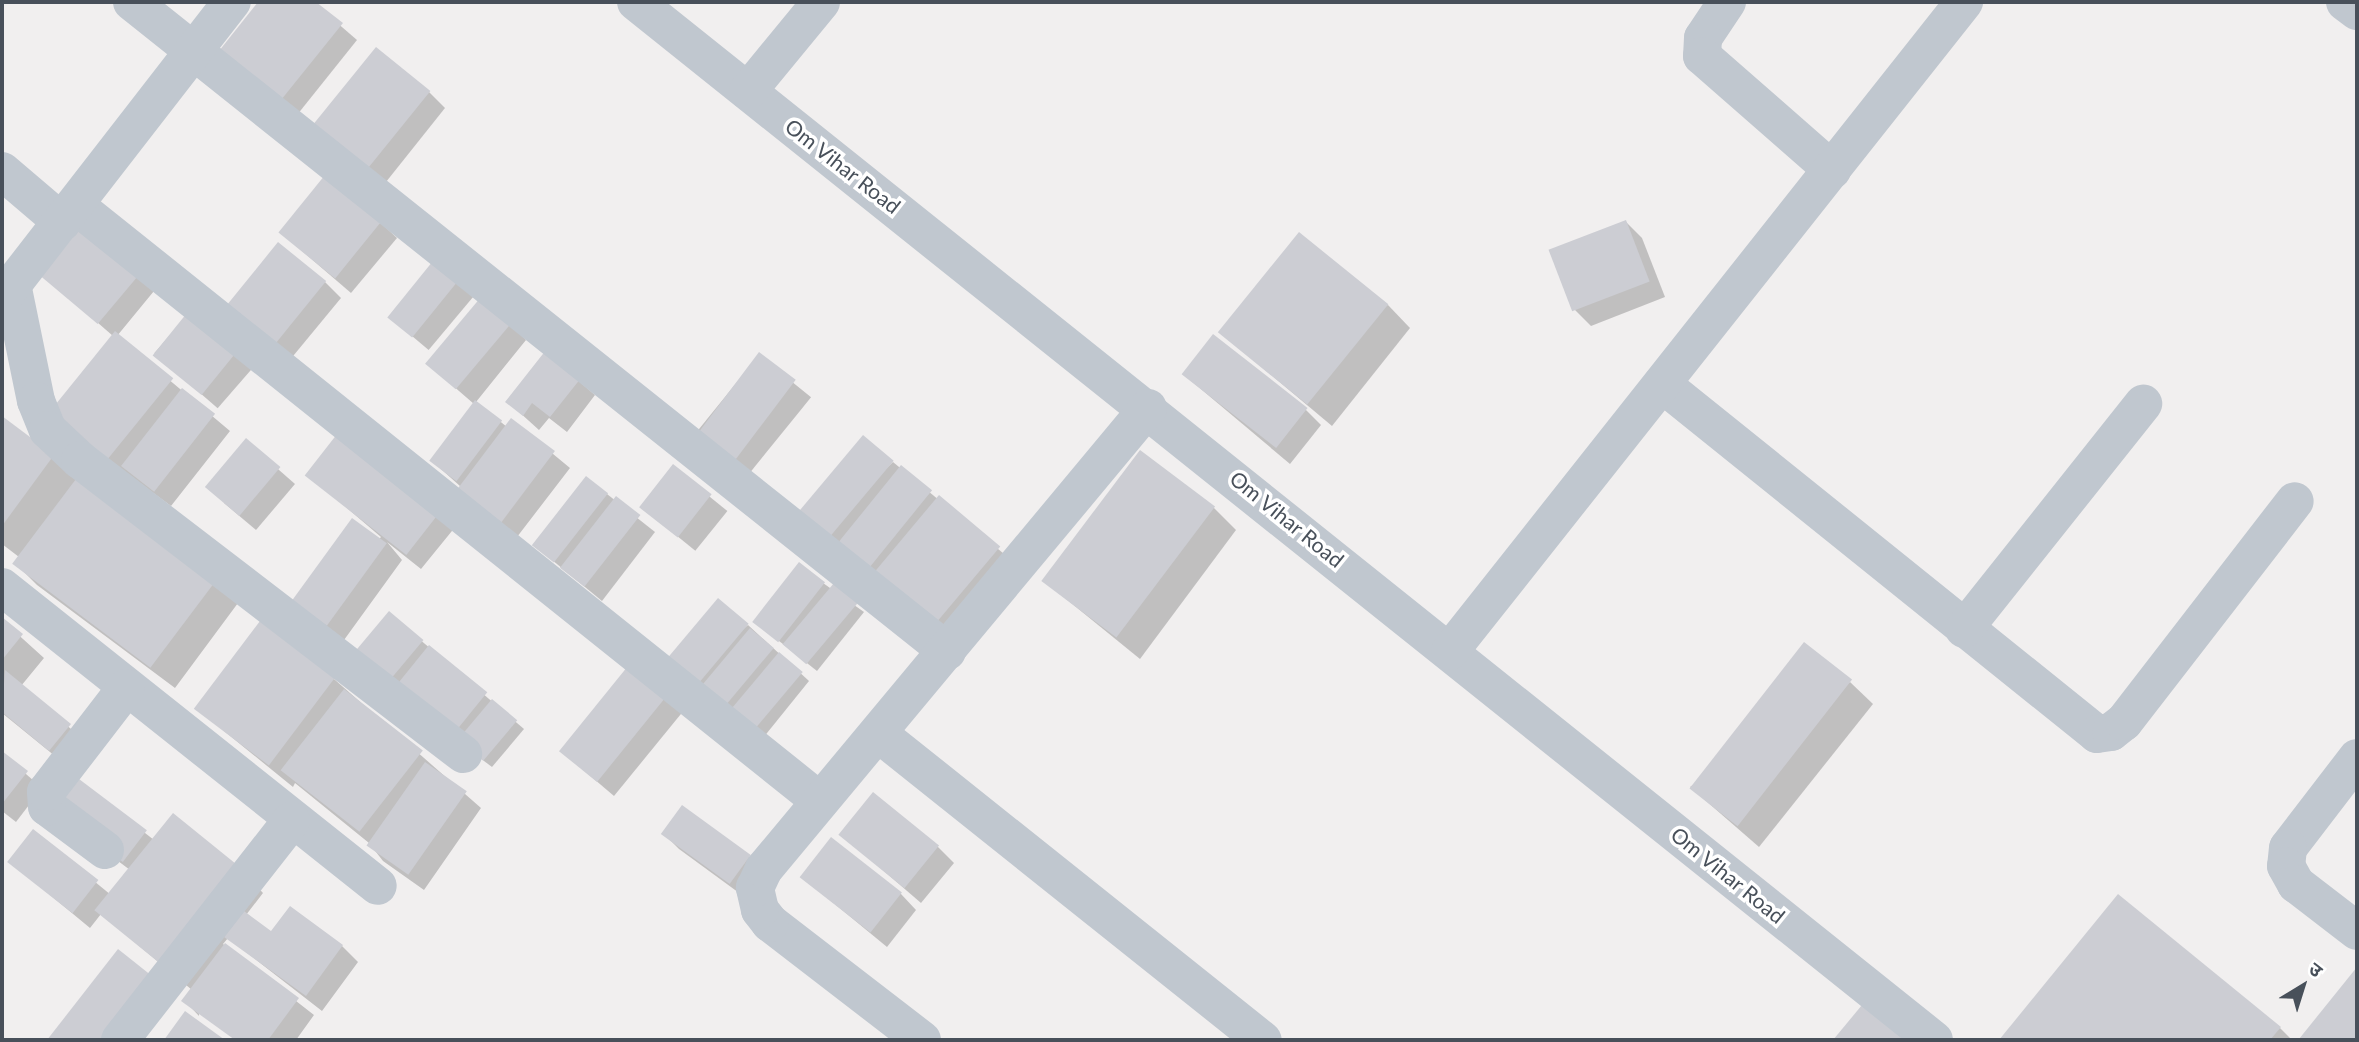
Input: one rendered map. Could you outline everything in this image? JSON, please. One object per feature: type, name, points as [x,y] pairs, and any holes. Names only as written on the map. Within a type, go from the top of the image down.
[{"type":"street","points":[[132,2],[947,651]]},
{"type":"street","points":[[232,2],[7,291],[36,401],[48,430],[80,460],[463,754]]},
{"type":"street","name":"Om Vihar Road","points":[[636,2],[1148,408],[1934,1040]]},
{"type":"street","points":[[748,91],[821,2]]},
{"type":"street","points":[[1727,2],[1703,37],[1702,56],[1832,170]]},
{"type":"street","points":[[1450,651],[1964,2]]},
{"type":"street","points":[[2345,2],[2357,11]]},
{"type":"street","points":[[2,171],[69,213],[820,801]]},
{"type":"street","points":[[1662,384],[2077,722],[2097,734],[2110,732],[2123,722],[2295,501]]},
{"type":"street","points":[[1964,629],[2143,404]]},
{"type":"street","points":[[922,1040],[770,923],[760,910],[755,888],[764,869],[1148,408]]},
{"type":"street","points":[[2,587],[291,821],[378,886]]},
{"type":"street","points":[[105,850],[47,807],[46,792],[126,688]]},
{"type":"street","points":[[879,734],[1263,1040]]},
{"type":"street","points":[[2357,758],[2288,848],[2286,866],[2296,884],[2357,931]]},
{"type":"street","points":[[120,1040],[291,821]]},
{"type":"building","points":[[258,2],[316,2],[343,23],[277,105],[215,56]]},
{"type":"building","points":[[376,47],[430,91],[364,173],[310,129]]},
{"type":"building","points":[[325,175],[382,221],[335,278],[278,233]]},
{"type":"building","points":[[1626,220],[1650,282],[1572,311],[1549,250]]},
{"type":"building","points":[[82,226],[139,274],[98,324],[40,276]]},
{"type":"building","points":[[1299,232],[1388,304],[1307,405],[1218,332]]},
{"type":"building","points":[[278,242],[326,281],[273,346],[225,307]]},
{"type":"building","points":[[437,256],[462,276],[412,338],[387,317]]},
{"type":"building","points":[[481,297],[512,323],[456,389],[425,364]]},
{"type":"building","points":[[191,308],[240,348],[202,395],[153,355]]},
{"type":"building","points":[[115,331],[173,378],[107,461],[48,413]]},
{"type":"building","points":[[1213,334],[1308,408],[1276,448],[1182,374]]},
{"type":"building","points":[[546,350],[581,378],[550,417],[532,403],[523,416],[505,402]]},
{"type":"building","points":[[759,352],[796,380],[732,464],[695,437]]},
{"type":"building","points":[[182,388],[215,414],[154,492],[121,466]]},
{"type":"building","points":[[475,400],[502,420],[456,481],[429,461]]},
{"type":"building","points":[[2,416],[54,455],[2,526]]},
{"type":"building","points":[[511,418],[555,451],[501,522],[457,489]]},
{"type":"building","points":[[341,429],[443,508],[406,555],[305,475]]},
{"type":"building","points":[[863,435],[894,461],[822,547],[791,521]]},
{"type":"building","points":[[246,438],[280,467],[239,516],[205,487]]},
{"type":"building","points":[[1140,450],[1215,507],[1116,638],[1041,581]]},
{"type":"building","points":[[673,464],[712,494],[678,538],[639,507]]},
{"type":"building","points":[[901,465],[932,490],[861,578],[830,553]]},
{"type":"building","points":[[79,475],[217,579],[150,668],[12,564]]},
{"type":"building","points":[[586,476],[608,493],[554,563],[532,545]]},
{"type":"building","points":[[939,495],[1000,546],[935,625],[873,573]]},
{"type":"building","points":[[616,496],[640,515],[584,587],[560,568]]},
{"type":"building","points":[[352,518],[387,543],[327,626],[292,601]]},
{"type":"building","points":[[799,562],[825,582],[778,642],[752,622]]},
{"type":"building","points":[[834,583],[858,603],[806,664],[783,644]]},
{"type":"building","points":[[718,598],[749,624],[694,689],[663,663]]},
{"type":"building","points":[[389,611],[423,640],[384,687],[349,658]]},
{"type":"building","points":[[2,617],[23,634],[2,660]]},
{"type":"building","points":[[260,621],[335,678],[269,765],[194,709]]},
{"type":"building","points":[[750,628],[774,648],[723,708],[699,689]]},
{"type":"building","points":[[1804,642],[1852,680],[1738,826],[1689,789]]},
{"type":"building","points":[[429,645],[487,692],[451,736],[393,689]]},
{"type":"building","points":[[779,652],[803,672],[753,731],[730,711]]},
{"type":"building","points":[[632,661],[670,692],[597,782],[559,751]]},
{"type":"building","points":[[5,670],[71,724],[49,751],[2,712]]},
{"type":"building","points":[[344,689],[423,751],[359,832],[281,770]]},
{"type":"building","points":[[492,699],[517,720],[483,761],[458,740]]},
{"type":"building","points":[[2,751],[28,771],[2,804]]},
{"type":"building","points":[[425,762],[467,791],[408,875],[366,846]]},
{"type":"building","points":[[75,776],[147,830],[123,862],[51,808]]},
{"type":"building","points":[[873,792],[939,845],[904,888],[838,835]]},
{"type":"building","points":[[682,805],[751,855],[730,884],[661,834]]},
{"type":"building","points":[[173,813],[242,869],[164,966],[94,910]]},
{"type":"building","points":[[33,829],[98,880],[73,913],[7,862]]},
{"type":"building","points":[[831,837],[902,892],[871,933],[800,877]]},
{"type":"building","points":[[2118,894],[2281,1027],[2270,1040],[1999,1040]]},
{"type":"building","points":[[290,906],[343,945],[306,996],[224,937],[244,911],[271,931]]},
{"type":"building","points":[[225,943],[299,998],[268,1040],[235,1040],[181,1001]]},
{"type":"building","points":[[118,949],[157,980],[110,1040],[47,1040]]},
{"type":"building","points":[[2357,967],[2357,1040],[2299,1039]]},
{"type":"building","points":[[1862,1005],[1905,1040],[1833,1040]]},
{"type":"building","points":[[185,1011],[225,1040],[164,1040]]}]
